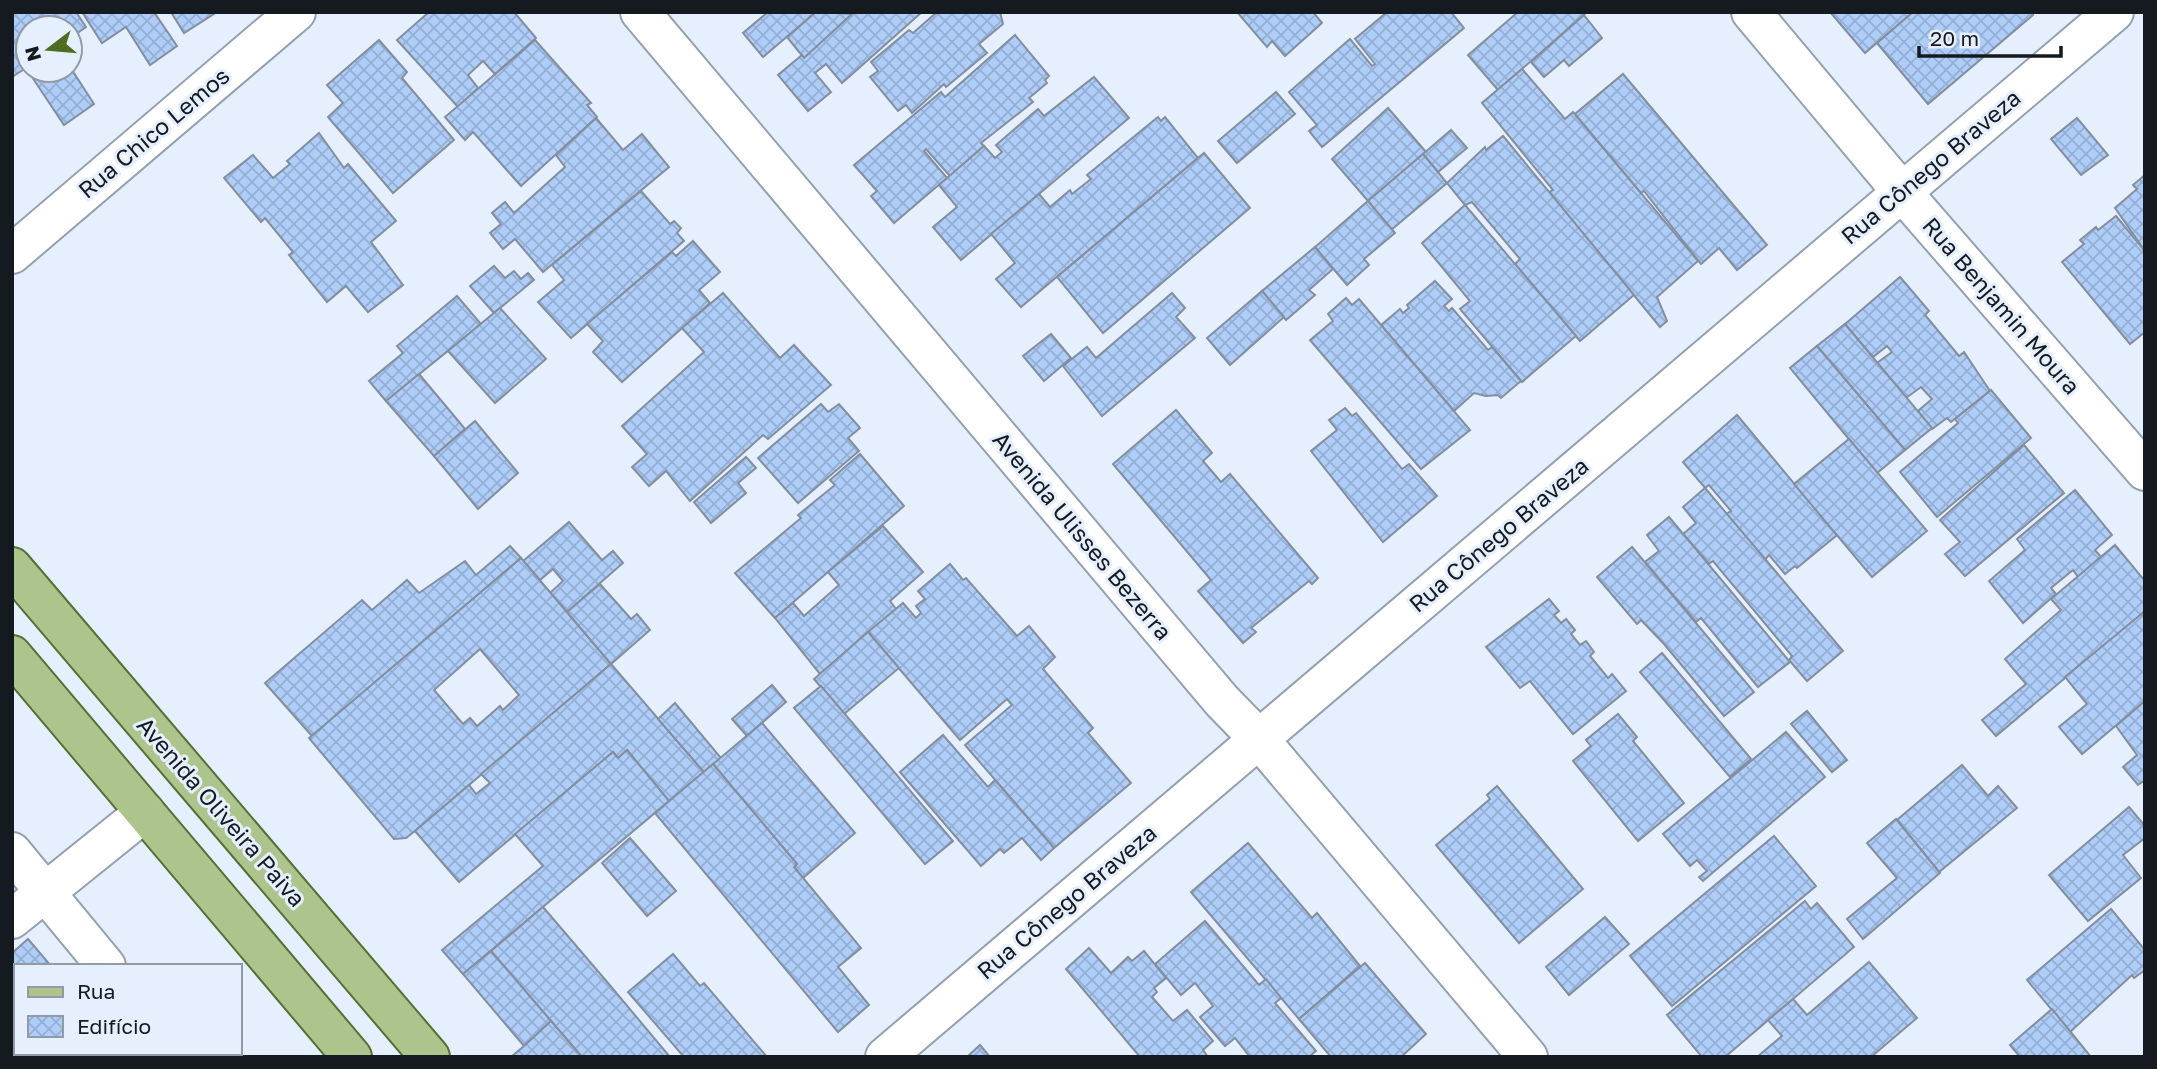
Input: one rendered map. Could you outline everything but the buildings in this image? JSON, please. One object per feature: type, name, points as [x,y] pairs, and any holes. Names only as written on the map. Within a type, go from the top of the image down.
[{"type":"main road","name":"Avenida Oliveira Paiva","points":[[12,567],[430,1057]]},
{"type":"main road","points":[[12,655],[352,1057]]},
{"type":"street","name":"Rua Chico Lemos","points":[[12,254],[296,12]]},
{"type":"street","name":"Avenida Ulisses Bezerra","points":[[640,12],[1204,679],[1259,739],[1528,1057]]},
{"type":"street","name":"Rua Benjamin Moura","points":[[1751,12],[1902,192],[2145,471]]},
{"type":"street","name":"Rua Cônego Braveza","points":[[885,1057],[2114,12]]},
{"type":"street","points":[[12,919],[145,812]]},
{"type":"street","points":[[12,852],[104,964]]}]
